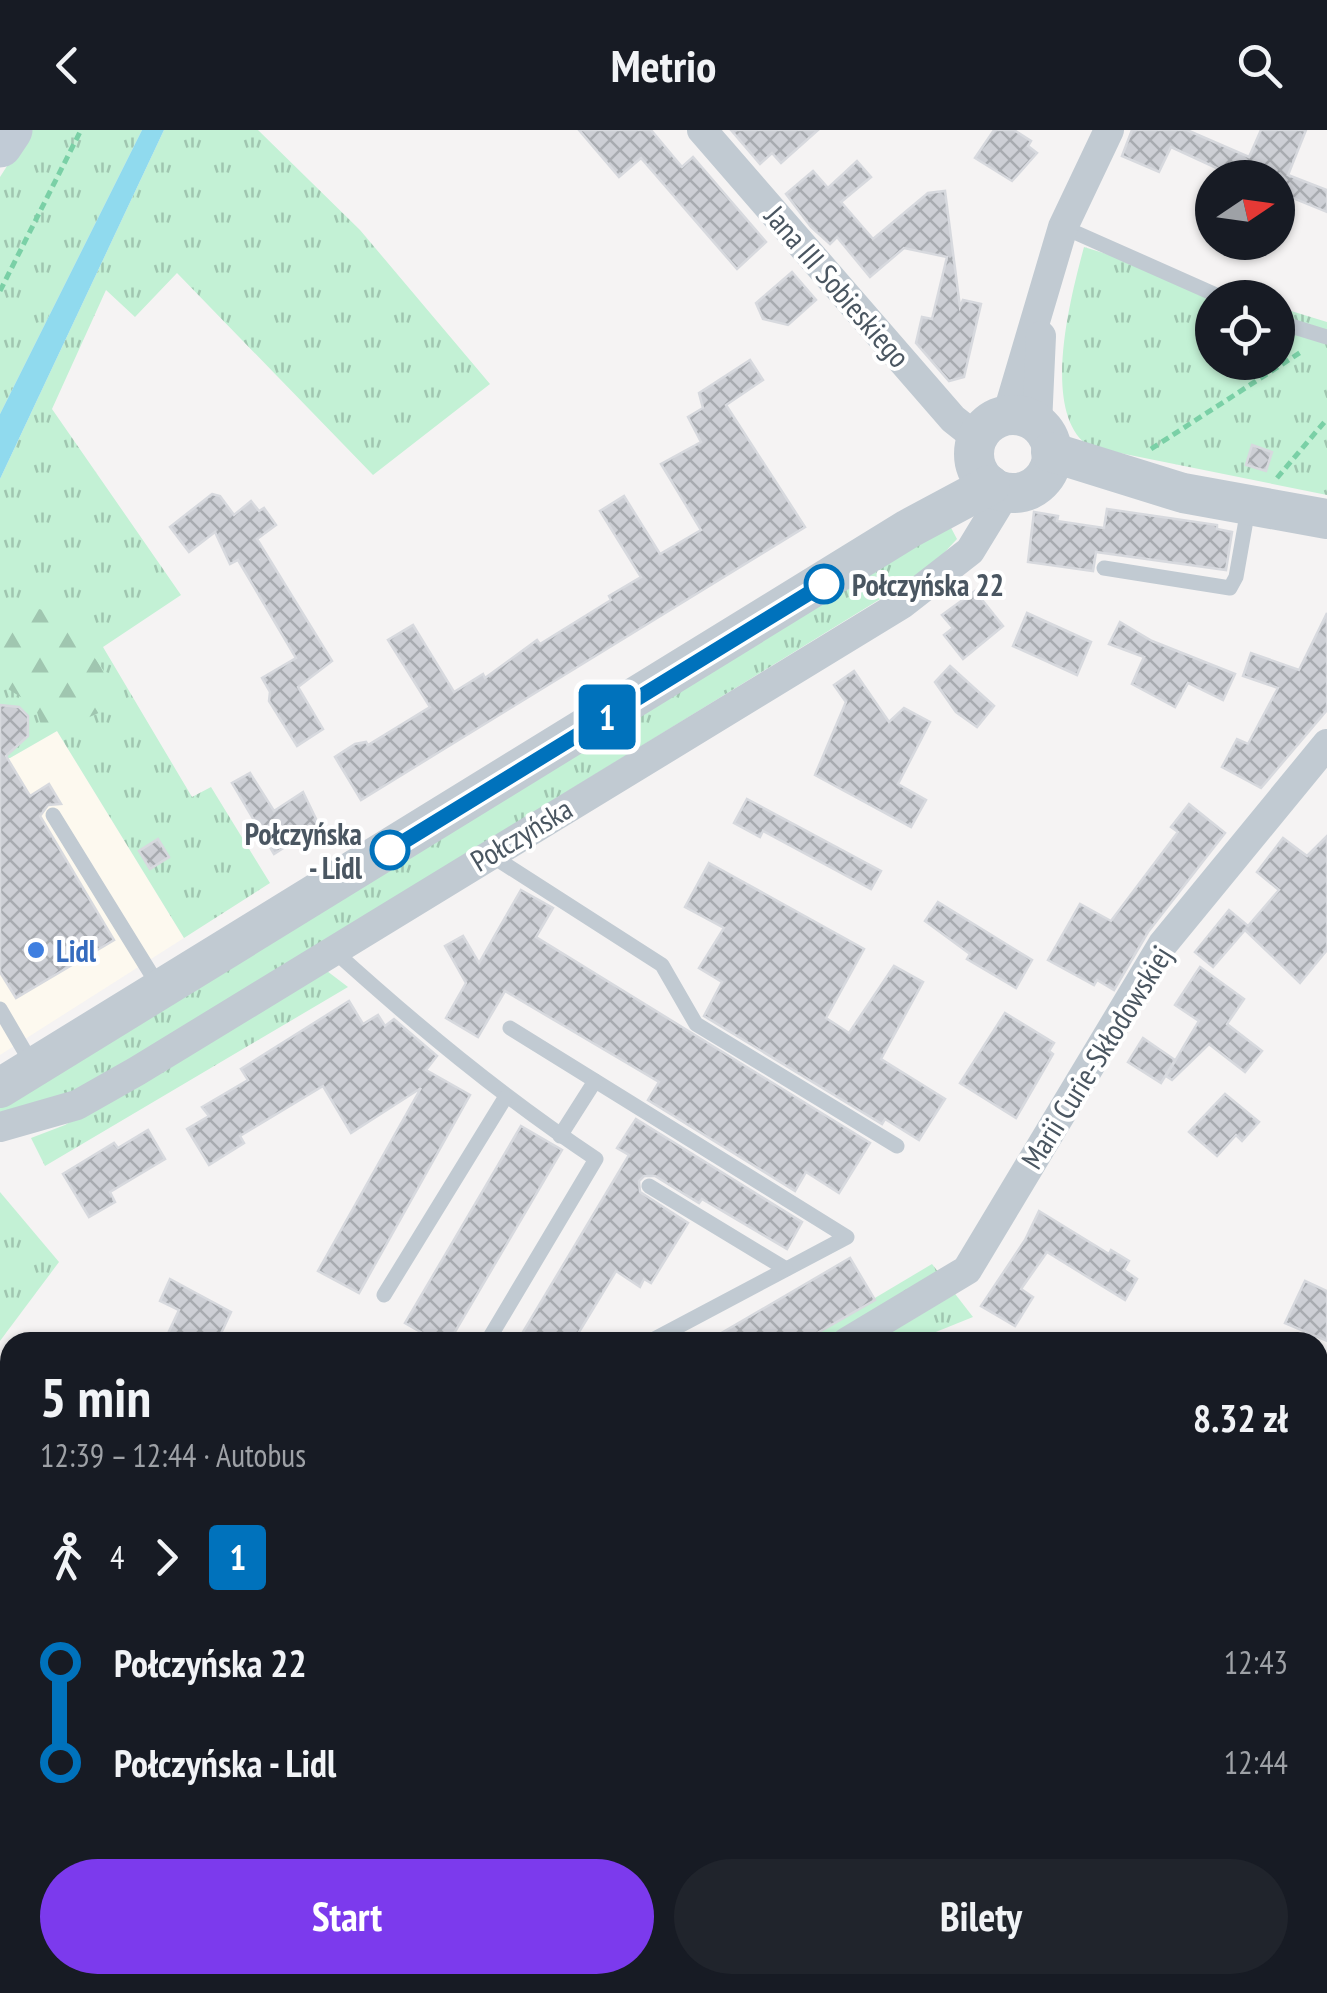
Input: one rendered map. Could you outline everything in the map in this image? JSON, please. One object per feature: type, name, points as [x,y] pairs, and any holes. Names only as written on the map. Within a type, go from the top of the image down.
[{"type":"main road","points":[[0,144],[10,130]]},
{"type":"street","name":"Jana III Sobieskiego","points":[[702,130],[953,419],[1011,457]]},
{"type":"street","points":[[1109,130],[1063,227],[1040,308],[1042,400],[1011,457],[1184,493],[1259,496],[1327,519]]},
{"type":"street","name":"Połczyńska","points":[[0,1088],[908,529],[1011,457]]},
{"type":"street","name":"Połczyńska","points":[[0,1127],[77,1105],[918,593],[970,551],[1011,457]]},
{"type":"street","name":"Marii Curie-Skłodowskiej","points":[[864,1332],[967,1270],[1164,944],[1327,744]]},
{"type":"lane","points":[[1063,227],[1195,286]]},
{"type":"lane","points":[[1295,327],[1327,337]]},
{"type":"lane","points":[[1104,568],[1230,588],[1259,496]]},
{"type":"lane","points":[[53,814],[162,991]]},
{"type":"lane","points":[[489,854],[662,965],[696,1024],[897,1146]]},
{"type":"lane","points":[[332,949],[504,1098],[596,1160],[493,1332]]},
{"type":"lane","points":[[0,1009],[34,1067]]},
{"type":"lane","points":[[510,1028],[847,1237],[668,1332]]},
{"type":"lane","points":[[560,1136],[596,1081]]},
{"type":"lane","points":[[384,1295],[504,1098]]},
{"type":"lane","points":[[649,1186],[786,1270]]},
{"type":"path","points":[[0,291],[81,130]]},
{"type":"path","points":[[1148,451],[1305,349]]},
{"type":"path","points":[[1259,496],[1327,419]]},
{"type":"shaded area","points":[[57,731],[184,938],[0,1055],[0,759],[10,758]]},
{"type":"green space","points":[[30,130],[142,130],[0,414],[0,177]]},
{"type":"green space","points":[[164,130],[258,130],[360,230],[490,384],[373,475],[177,273],[135,317],[106,290],[52,409],[181,595],[103,647],[192,797],[211,787],[270,883],[184,938],[57,731],[10,758],[0,759],[0,479]]},
{"type":"green space","points":[[1084,247],[1195,281],[1195,380],[1295,380],[1295,312],[1327,322],[1327,495],[1090,447],[1075,431],[1066,409],[1062,382],[1072,294]]},
{"type":"green space","points":[[949,524],[957,539],[929,569],[74,1095],[0,1112],[0,1102]]},
{"type":"green space","points":[[30,607],[65,615],[115,687],[110,708],[69,726],[42,728],[35,706],[0,684],[0,635]]},
{"type":"green space","points":[[327,971],[348,987],[45,1166],[31,1138],[65,1125]]},
{"type":"green space","points":[[0,1192],[59,1262],[7,1332],[0,1332]]},
{"type":"green space","points":[[932,1264],[973,1317],[936,1332],[818,1332]]},
{"type":"water","points":[[142,130],[164,130],[0,479],[0,414]]},
{"type":"building","points":[[579,130],[651,130],[682,167],[693,157],[766,242],[737,269],[641,158],[619,177]]},
{"type":"building","points":[[731,130],[818,130],[781,163],[772,153],[760,164]]},
{"type":"building","points":[[994,130],[1014,130],[1031,141],[1028,146],[1037,153],[1012,181],[975,158]]},
{"type":"building","points":[[1132,130],[1187,130],[1249,157],[1261,130],[1306,130],[1294,160],[1199,160],[1171,147],[1159,172],[1122,156]]},
{"type":"building","points":[[857,161],[871,177],[841,202],[873,239],[928,193],[945,191],[960,307],[963,300],[981,304],[964,377],[949,381],[916,343],[922,317],[932,319],[947,257],[904,248],[870,277],[837,237],[830,244],[811,227],[786,194],[813,171],[828,188]]},
{"type":"building","points":[[1295,178],[1327,190],[1327,212],[1295,199]]},
{"type":"building","points":[[792,272],[816,300],[788,325],[763,319],[756,303]]},
{"type":"building","points":[[750,360],[763,380],[726,405],[805,527],[361,800],[335,757],[355,744],[368,745],[430,707],[388,640],[413,625],[454,692],[483,674],[485,678],[537,640],[540,644],[641,577],[600,511],[624,496],[660,554],[701,530],[661,464],[701,442],[688,417],[703,408],[699,393]]},
{"type":"building","points":[[1252,445],[1272,452],[1266,471],[1246,465]]},
{"type":"building","points":[[212,494],[220,496],[234,515],[251,501],[259,511],[264,508],[276,525],[257,539],[332,661],[298,687],[323,729],[297,746],[269,701],[270,692],[262,678],[296,658],[238,560],[230,564],[215,532],[189,552],[170,527]]},
{"type":"building","points":[[1107,509],[1217,525],[1217,529],[1232,532],[1226,570],[1096,552],[1093,571],[1028,562],[1034,512],[1058,516],[1057,521],[1104,528]]},
{"type":"building","points":[[975,591],[1003,626],[963,659],[944,635],[953,628],[942,615]]},
{"type":"building","points":[[1027,613],[1091,642],[1077,675],[1013,646]]},
{"type":"building","points":[[1327,613],[1327,710],[1261,788],[1222,767],[1237,739],[1248,744],[1278,688],[1243,676],[1251,653],[1299,670]]},
{"type":"building","points":[[1120,622],[1152,641],[1235,674],[1223,700],[1188,683],[1175,707],[1132,684],[1144,657],[1109,644]]},
{"type":"building","points":[[950,666],[994,706],[977,727],[956,712],[935,682]]},
{"type":"building","points":[[854,671],[889,722],[904,708],[930,722],[898,784],[926,800],[911,827],[815,775],[846,702],[834,685]]},
{"type":"building","points":[[0,705],[19,707],[28,716],[28,736],[6,756],[30,796],[49,784],[61,804],[48,805],[40,816],[114,940],[16,998],[0,972]]},
{"type":"building","points":[[250,773],[274,811],[303,792],[319,825],[274,854],[232,783]]},
{"type":"building","points":[[747,799],[881,871],[871,889],[763,831],[760,837],[734,823]]},
{"type":"building","points":[[1189,804],[1225,833],[1148,932],[1114,990],[1097,980],[1094,985],[1048,960],[1080,904],[1111,921],[1178,832],[1171,827]]},
{"type":"building","points":[[1327,836],[1327,950],[1300,983],[1245,930],[1213,967],[1195,952],[1229,910],[1248,926],[1279,890],[1257,872],[1283,838],[1307,856]]},
{"type":"building","points":[[158,839],[169,857],[150,869],[139,851]]},
{"type":"building","points":[[709,863],[864,949],[826,1018],[849,1033],[894,966],[923,982],[881,1059],[945,1099],[919,1140],[885,1119],[882,1124],[704,1016],[722,982],[699,968],[724,928],[685,907]]},
{"type":"building","points":[[521,890],[553,908],[536,937],[870,1143],[839,1193],[806,1172],[795,1191],[648,1100],[659,1082],[505,991],[478,1037],[446,1018],[466,983],[445,946],[463,936],[479,963]]},
{"type":"building","points":[[938,902],[1032,960],[1016,988],[967,959],[970,954],[925,921]]},
{"type":"building","points":[[1200,967],[1244,999],[1227,1024],[1262,1051],[1245,1072],[1209,1044],[1172,1080],[1166,1076],[1199,1021],[1175,1005]]},
{"type":"building","points":[[349,1001],[363,1024],[378,1015],[385,1026],[394,1019],[437,1056],[426,1070],[470,1095],[359,1293],[318,1271],[421,1088],[351,1133],[323,1086],[240,1136],[244,1143],[209,1165],[187,1129],[209,1116],[202,1107],[248,1080],[241,1069]]},
{"type":"building","points":[[1005,1013],[1054,1043],[1049,1051],[1053,1054],[1016,1118],[960,1083]]},
{"type":"building","points":[[1143,1038],[1175,1060],[1161,1083],[1128,1062]]},
{"type":"building","points":[[1225,1094],[1259,1122],[1242,1141],[1236,1135],[1217,1156],[1189,1132]]},
{"type":"building","points":[[636,1119],[802,1222],[787,1249],[702,1199],[699,1203],[655,1176],[644,1176],[639,1181],[640,1192],[688,1223],[651,1283],[644,1279],[640,1287],[616,1271],[579,1332],[523,1332],[629,1155],[617,1148]]},
{"type":"building","points":[[521,1126],[562,1150],[455,1332],[421,1332],[405,1323]]},
{"type":"building","points":[[148,1130],[165,1159],[110,1192],[115,1202],[89,1217],[63,1174],[114,1143],[118,1148]]},
{"type":"building","points":[[1039,1211],[1109,1254],[1111,1250],[1129,1261],[1124,1270],[1137,1279],[1125,1300],[1047,1252],[1021,1289],[1033,1297],[1015,1326],[981,1306],[1025,1240]]},
{"type":"building","points":[[850,1258],[875,1300],[819,1332],[723,1332]]},
{"type":"building","points":[[170,1279],[231,1312],[222,1332],[169,1332],[179,1310],[160,1301]]},
{"type":"building","points":[[1305,1281],[1327,1291],[1327,1332],[1306,1332],[1285,1323]]},
{"type":"bus line","name":"1","points":[[390,850],[824,584]]},
{"type":"place","name":"Połczyńska 22","points":[[824,584]]},
{"type":"place","name":"Połczyńska - Lidl","points":[[390,850]]},
{"type":"place","name":"Lidl","points":[[36,950]]}]
